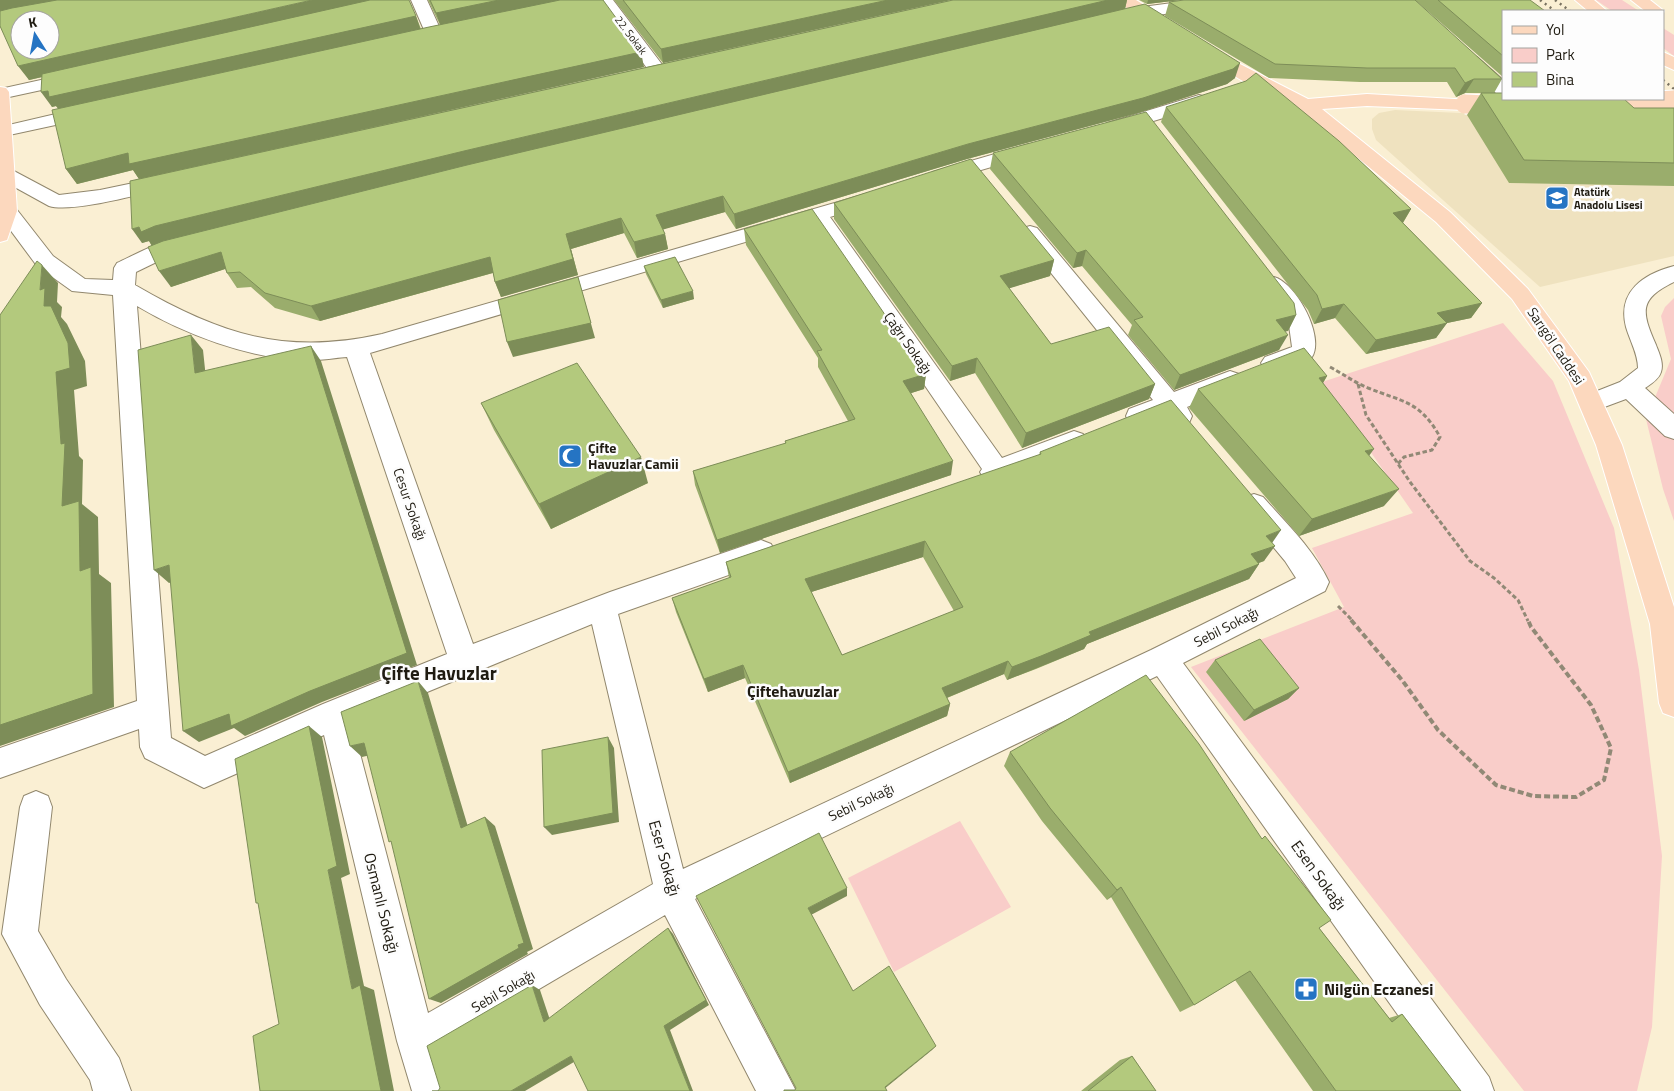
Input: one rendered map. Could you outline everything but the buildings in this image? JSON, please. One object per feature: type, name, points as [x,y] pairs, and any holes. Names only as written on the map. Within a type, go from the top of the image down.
[{"type":"main road","name":"Sarıgöl Caddesi","points":[[1125,0],[1186,39],[1233,87],[1305,105],[1443,217],[1520,294],[1580,378],[1609,445],[1664,624],[1674,703]]},
{"type":"main road","points":[[1583,0],[1598,10]]},
{"type":"main road","points":[[1639,0],[1653,10]]},
{"type":"main road","points":[[0,93],[7,211],[0,235]]},
{"type":"main road","points":[[1305,105],[1367,100],[1522,105]]},
{"type":"main road","points":[[1574,105],[1674,100]]},
{"type":"street","points":[[414,39],[442,33],[419,0]]},
{"type":"street","points":[[585,4],[604,0]]},
{"type":"street","name":"22. Sokak","points":[[604,0],[658,70]]},
{"type":"street","points":[[1104,21],[1142,12],[1232,0]]},
{"type":"street","points":[[1460,51],[1502,89]]},
{"type":"street","points":[[638,75],[677,66]]},
{"type":"street","points":[[0,93],[98,72]]},
{"type":"street","points":[[1097,131],[1146,119],[1233,87]]},
{"type":"street","points":[[3,132],[108,108]]},
{"type":"street","points":[[1146,119],[1163,142]]},
{"type":"street","points":[[919,183],[1049,144]]},
{"type":"street","points":[[974,165],[992,188]]},
{"type":"street","points":[[5,174],[56,202],[100,196],[185,178]]},
{"type":"street","points":[[7,211],[45,262],[80,286],[124,288],[156,306],[219,335],[266,348],[305,352],[356,348],[818,215],[891,191]]},
{"type":"street","name":"Çağrı Sokağı","points":[[818,215],[997,471]]},
{"type":"street","points":[[1018,219],[1194,434]]},
{"type":"street","points":[[204,239],[166,249],[125,268],[124,288],[156,747],[204,772],[334,714],[464,661],[602,607],[780,545]]},
{"type":"street","points":[[969,481],[1304,351],[1299,317],[1258,264]]},
{"type":"street","points":[[1591,403],[1629,388],[1649,372],[1650,362],[1635,322],[1634,305],[1640,294],[1650,284],[1674,273]]},
{"type":"street","name":"Cesur Sokağı","points":[[356,348],[464,661]]},
{"type":"street","points":[[1629,388],[1674,429]]},
{"type":"street","points":[[1238,486],[1295,553],[1316,582]]},
{"type":"street","name":"Sebil Sokağı","points":[[416,1041],[672,892],[1162,659],[1316,582]]},
{"type":"street","name":"Eser Sokağı","points":[[602,607],[672,892],[777,1091]]},
{"type":"street","name":"Esen Sokağı","points":[[1162,659],[1475,1091]]},
{"type":"street","points":[[0,763],[153,710]]},
{"type":"street","name":"Osmanlı Sokağı","points":[[334,714],[416,1041],[431,1091]]},
{"type":"street","points":[[36,807],[10,936],[53,992],[106,1071],[112,1091]]},
{"type":"path","points":[[1304,351],[1358,384],[1412,404],[1434,424],[1440,437],[1432,450],[1404,456],[1397,465]]},
{"type":"path","points":[[1316,582],[1365,634],[1402,680],[1438,730],[1496,785],[1533,796],[1576,797],[1604,780],[1611,748],[1591,705],[1531,627],[1518,600],[1494,578],[1470,561],[1397,465],[1366,415],[1358,384]]},
{"type":"shaded area","name":"Atatürk Anadolu Lisesi","points":[[1395,110],[1674,123],[1674,256],[1540,287],[1376,140],[1372,129],[1372,119],[1379,113]]},
{"type":"green space","points":[[1596,0],[1622,0],[1637,10],[1611,10]]},
{"type":"green space","points":[[1664,29],[1674,35],[1674,56],[1664,49]]},
{"type":"green space","points":[[1674,298],[1674,521],[1663,489],[1646,419],[1671,359],[1661,316],[1665,307]]},
{"type":"green space","points":[[1503,323],[1553,381],[1614,528],[1639,670],[1662,856],[1652,1027],[1637,1091],[1524,1091],[1191,667],[1344,607],[1312,548],[1413,513],[1322,382]]},
{"type":"green space","points":[[960,821],[1011,907],[894,972],[848,878]]},
{"type":"railway","points":[[1540,0],[1554,10]]},
{"type":"railway","points":[[1555,0],[1569,10]]},
{"type":"railway","points":[[1664,81],[1674,89]]},
{"type":"railway","points":[[1664,94],[1674,101]]},
{"type":"place","name":"Atatürk Anadolu Lisesi","points":[[1557,198]]},
{"type":"place","name":"Çifte Havuzlar Camii","points":[[570,456]]},
{"type":"place","name":"Nilgün Eczanesi","points":[[1306,989]]},
{"type":"district","name":"Çifte Havuzlar","points":[[439,673]]},
{"type":"district","name":"Çiftehavuzlar","points":[[793,691]]}]
